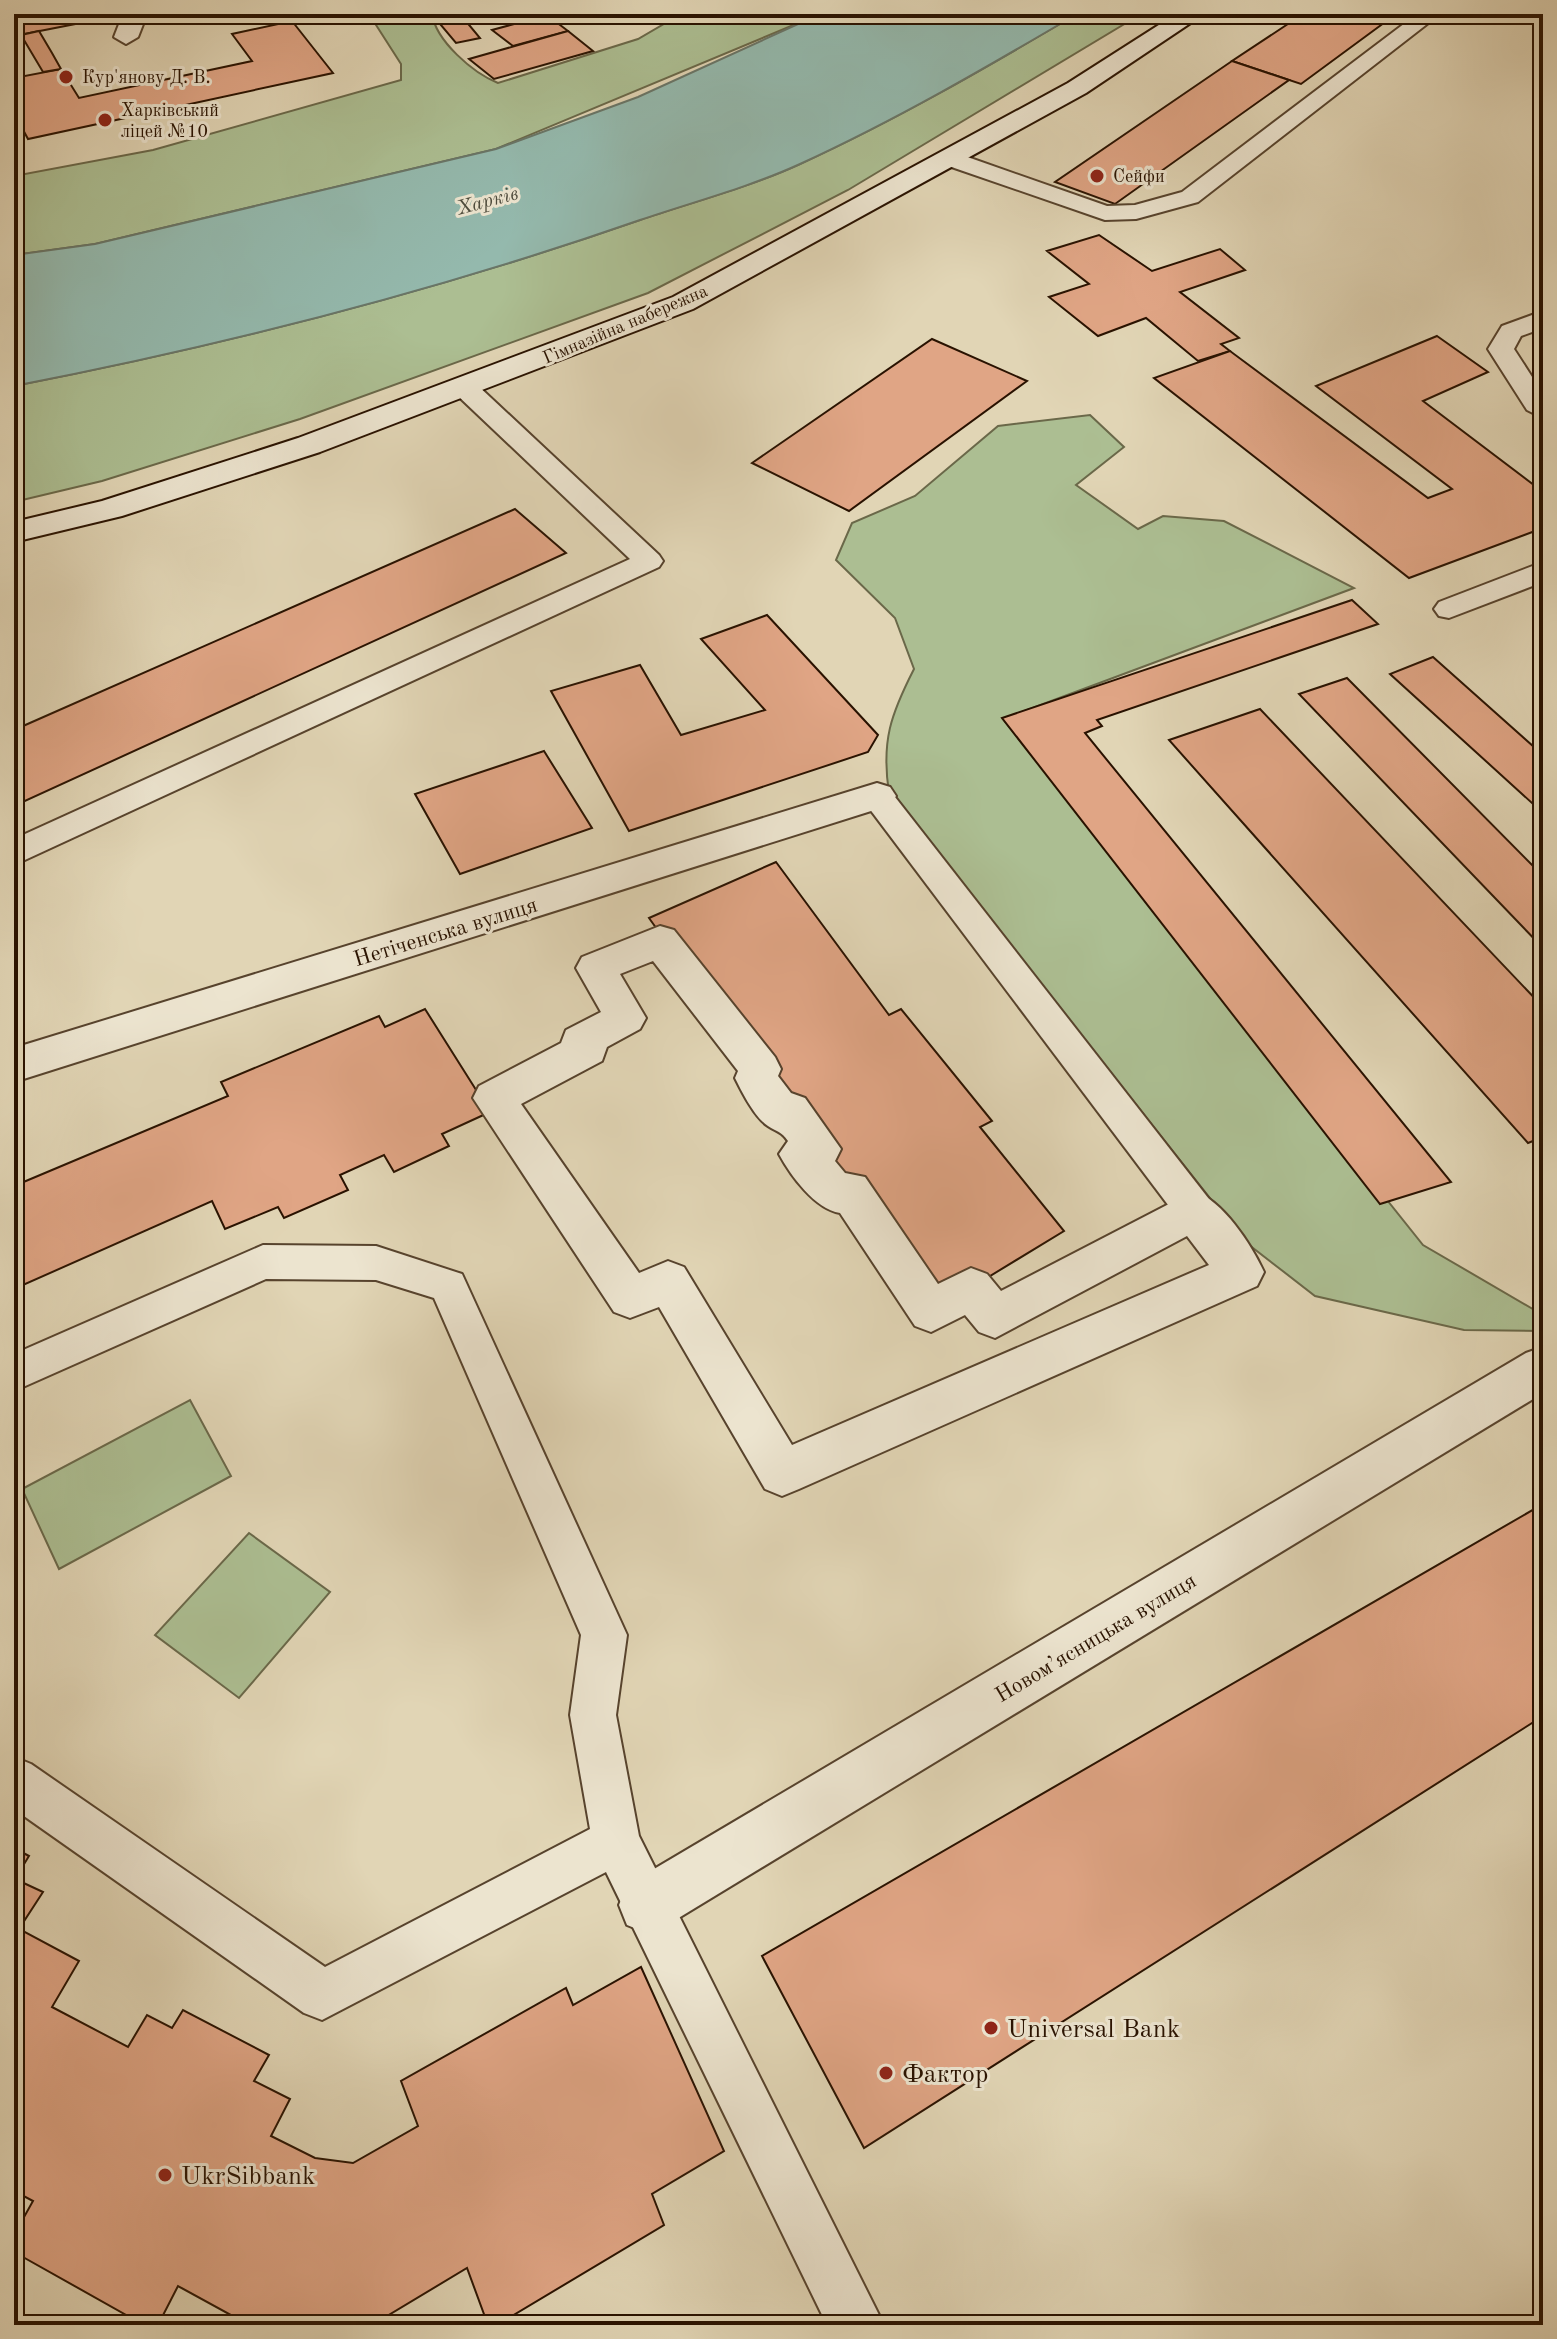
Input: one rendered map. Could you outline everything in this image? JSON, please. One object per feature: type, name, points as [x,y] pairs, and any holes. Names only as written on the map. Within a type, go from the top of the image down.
[{"type":"street","points":[[126,37],[135,14]]},
{"type":"street","name":"Гімназійна набережна","points":[[14,532],[111,509],[309,445],[466,389],[683,303],[1077,88],[1192,14]]},
{"type":"street","name":"Нетіченська вулиця","points":[[14,1065],[877,796]]},
{"type":"street","points":[[1194,1210],[995,1318],[971,1288],[931,1312],[849,1190],[838,1195],[801,1154],[819,1149],[790,1110],[782,1114],[756,1078],[760,1069],[660,941],[596,968],[625,1018],[581,1041],[587,1049],[494,1098],[630,1298],[668,1281],[782,1473],[1241,1272]]},
{"type":"street","name":"Новом’ясницька вулиця","points":[[647,1905],[1543,1368]]},
{"type":"lane","points":[[948,158],[1105,213],[1136,212],[1190,197],[1430,14]]},
{"type":"lane","points":[[1381,25],[1405,32]]},
{"type":"lane","points":[[1543,319],[1511,331],[1501,349],[1543,410]]},
{"type":"lane","points":[[14,853],[649,561],[466,389]]},
{"type":"lane","points":[[1449,609],[1543,571]]},
{"type":"lane","points":[[877,796],[1241,1272]]},
{"type":"lane","points":[[14,1373],[263,1262],[376,1263],[448,1286],[604,1635],[593,1715],[616,1841],[856,2325]]},
{"type":"lane","points":[[14,1781],[322,1995],[616,1841]]},
{"type":"green space","points":[[369,14],[432,14],[440,35],[457,55],[498,83],[638,39],[681,14],[820,14],[496,149],[95,244],[14,255],[14,176],[153,150],[401,80],[401,64]]},
{"type":"green space","points":[[1077,14],[1141,14],[848,190],[648,293],[300,419],[102,481],[14,502],[14,386],[173,353],[408,293],[741,187],[800,164],[871,129]]},
{"type":"green space","points":[[1090,415],[1124,447],[1076,485],[1138,529],[1163,516],[1224,521],[1354,588],[1003,719],[1423,1245],[1543,1315],[1543,1331],[1464,1330],[1315,1296],[1244,1241],[889,793],[886,758],[890,728],[914,669],[895,618],[836,560],[852,523],[915,496],[998,426]]},
{"type":"green space","points":[[190,1400],[231,1476],[59,1569],[22,1489]]},
{"type":"green space","points":[[249,1533],[330,1592],[239,1698],[155,1635]]},
{"type":"water","name":"Харків","points":[[820,14],[1077,14],[871,129],[800,164],[741,187],[408,293],[173,353],[14,386],[14,255],[95,244],[496,149],[638,97]]},
{"type":"building","points":[[14,14],[93,14],[96,20],[14,36]]},
{"type":"building","points":[[460,14],[480,38],[456,43],[435,18]]},
{"type":"building","points":[[1303,14],[1396,14],[1301,84],[1232,61]]},
{"type":"building","points":[[547,15],[568,31],[513,46],[492,30]]},
{"type":"building","points":[[292,21],[333,73],[28,139],[14,113],[14,78],[61,69],[79,98],[252,61],[232,34]]},
{"type":"building","points":[[39,31],[61,69],[43,72],[21,35]]},
{"type":"building","points":[[568,31],[593,51],[494,79],[469,59]]},
{"type":"building","points":[[1232,61],[1289,80],[1115,204],[1055,182]]},
{"type":"building","points":[[1099,235],[1152,271],[1220,249],[1245,270],[1180,292],[1239,338],[1221,344],[1230,351],[1198,361],[1146,318],[1098,336],[1049,297],[1089,284],[1047,251]]},
{"type":"building","points":[[1437,336],[1488,372],[1423,401],[1543,492],[1543,528],[1409,578],[1154,378],[1230,351],[1428,498],[1452,489],[1316,386]]},
{"type":"building","points":[[932,339],[1027,381],[849,511],[752,463]]},
{"type":"building","points":[[515,509],[566,553],[14,806],[14,730]]},
{"type":"building","points":[[1352,600],[1378,624],[1097,720],[1102,726],[1085,733],[1451,1182],[1380,1204],[1002,718]]},
{"type":"building","points":[[767,615],[878,735],[868,752],[629,831],[551,691],[640,665],[681,735],[765,710],[701,639]]},
{"type":"building","points":[[1433,657],[1543,755],[1543,813],[1390,674]]},
{"type":"building","points":[[1347,678],[1543,876],[1543,948],[1299,694]]},
{"type":"building","points":[[1260,709],[1543,1007],[1543,1137],[1528,1143],[1169,740]]},
{"type":"building","points":[[544,751],[592,828],[460,874],[415,794]]},
{"type":"building","points":[[776,862],[889,1015],[901,1009],[992,1121],[980,1127],[1064,1231],[931,1312],[649,918]]},
{"type":"building","points":[[425,1009],[490,1112],[442,1134],[449,1146],[394,1172],[384,1155],[340,1175],[348,1190],[284,1218],[278,1207],[225,1229],[212,1201],[14,1289],[14,1186],[228,1096],[221,1082],[379,1016],[385,1027]]},
{"type":"building","points":[[1543,1504],[1543,1716],[864,2148],[762,1956]]},
{"type":"building","points":[[14,1848],[29,1856],[15,1879],[43,1892],[19,1929],[79,1961],[52,2007],[128,2047],[147,2015],[172,2028],[183,2010],[269,2055],[254,2081],[290,2099],[271,2136],[315,2158],[353,2163],[418,2126],[401,2081],[566,1988],[573,2005],[641,1967],[724,2151],[652,2194],[664,2225],[497,2325],[488,2325],[467,2268],[372,2325],[249,2325],[178,2286],[158,2325],[144,2325],[14,2252],[14,2235],[33,2201],[14,2191]]},
{"type":"place","name":"Кур'янову Д. В.","points":[[66,77]]},
{"type":"place","name":"Харківський ліцей №10","points":[[105,120]]},
{"type":"place","name":"Сейфи","points":[[1097,176]]},
{"type":"place","name":"Universal Bank","points":[[991,2028]]},
{"type":"place","name":"Фактор","points":[[886,2073]]},
{"type":"place","name":"UkrSibbank","points":[[165,2175]]}]
